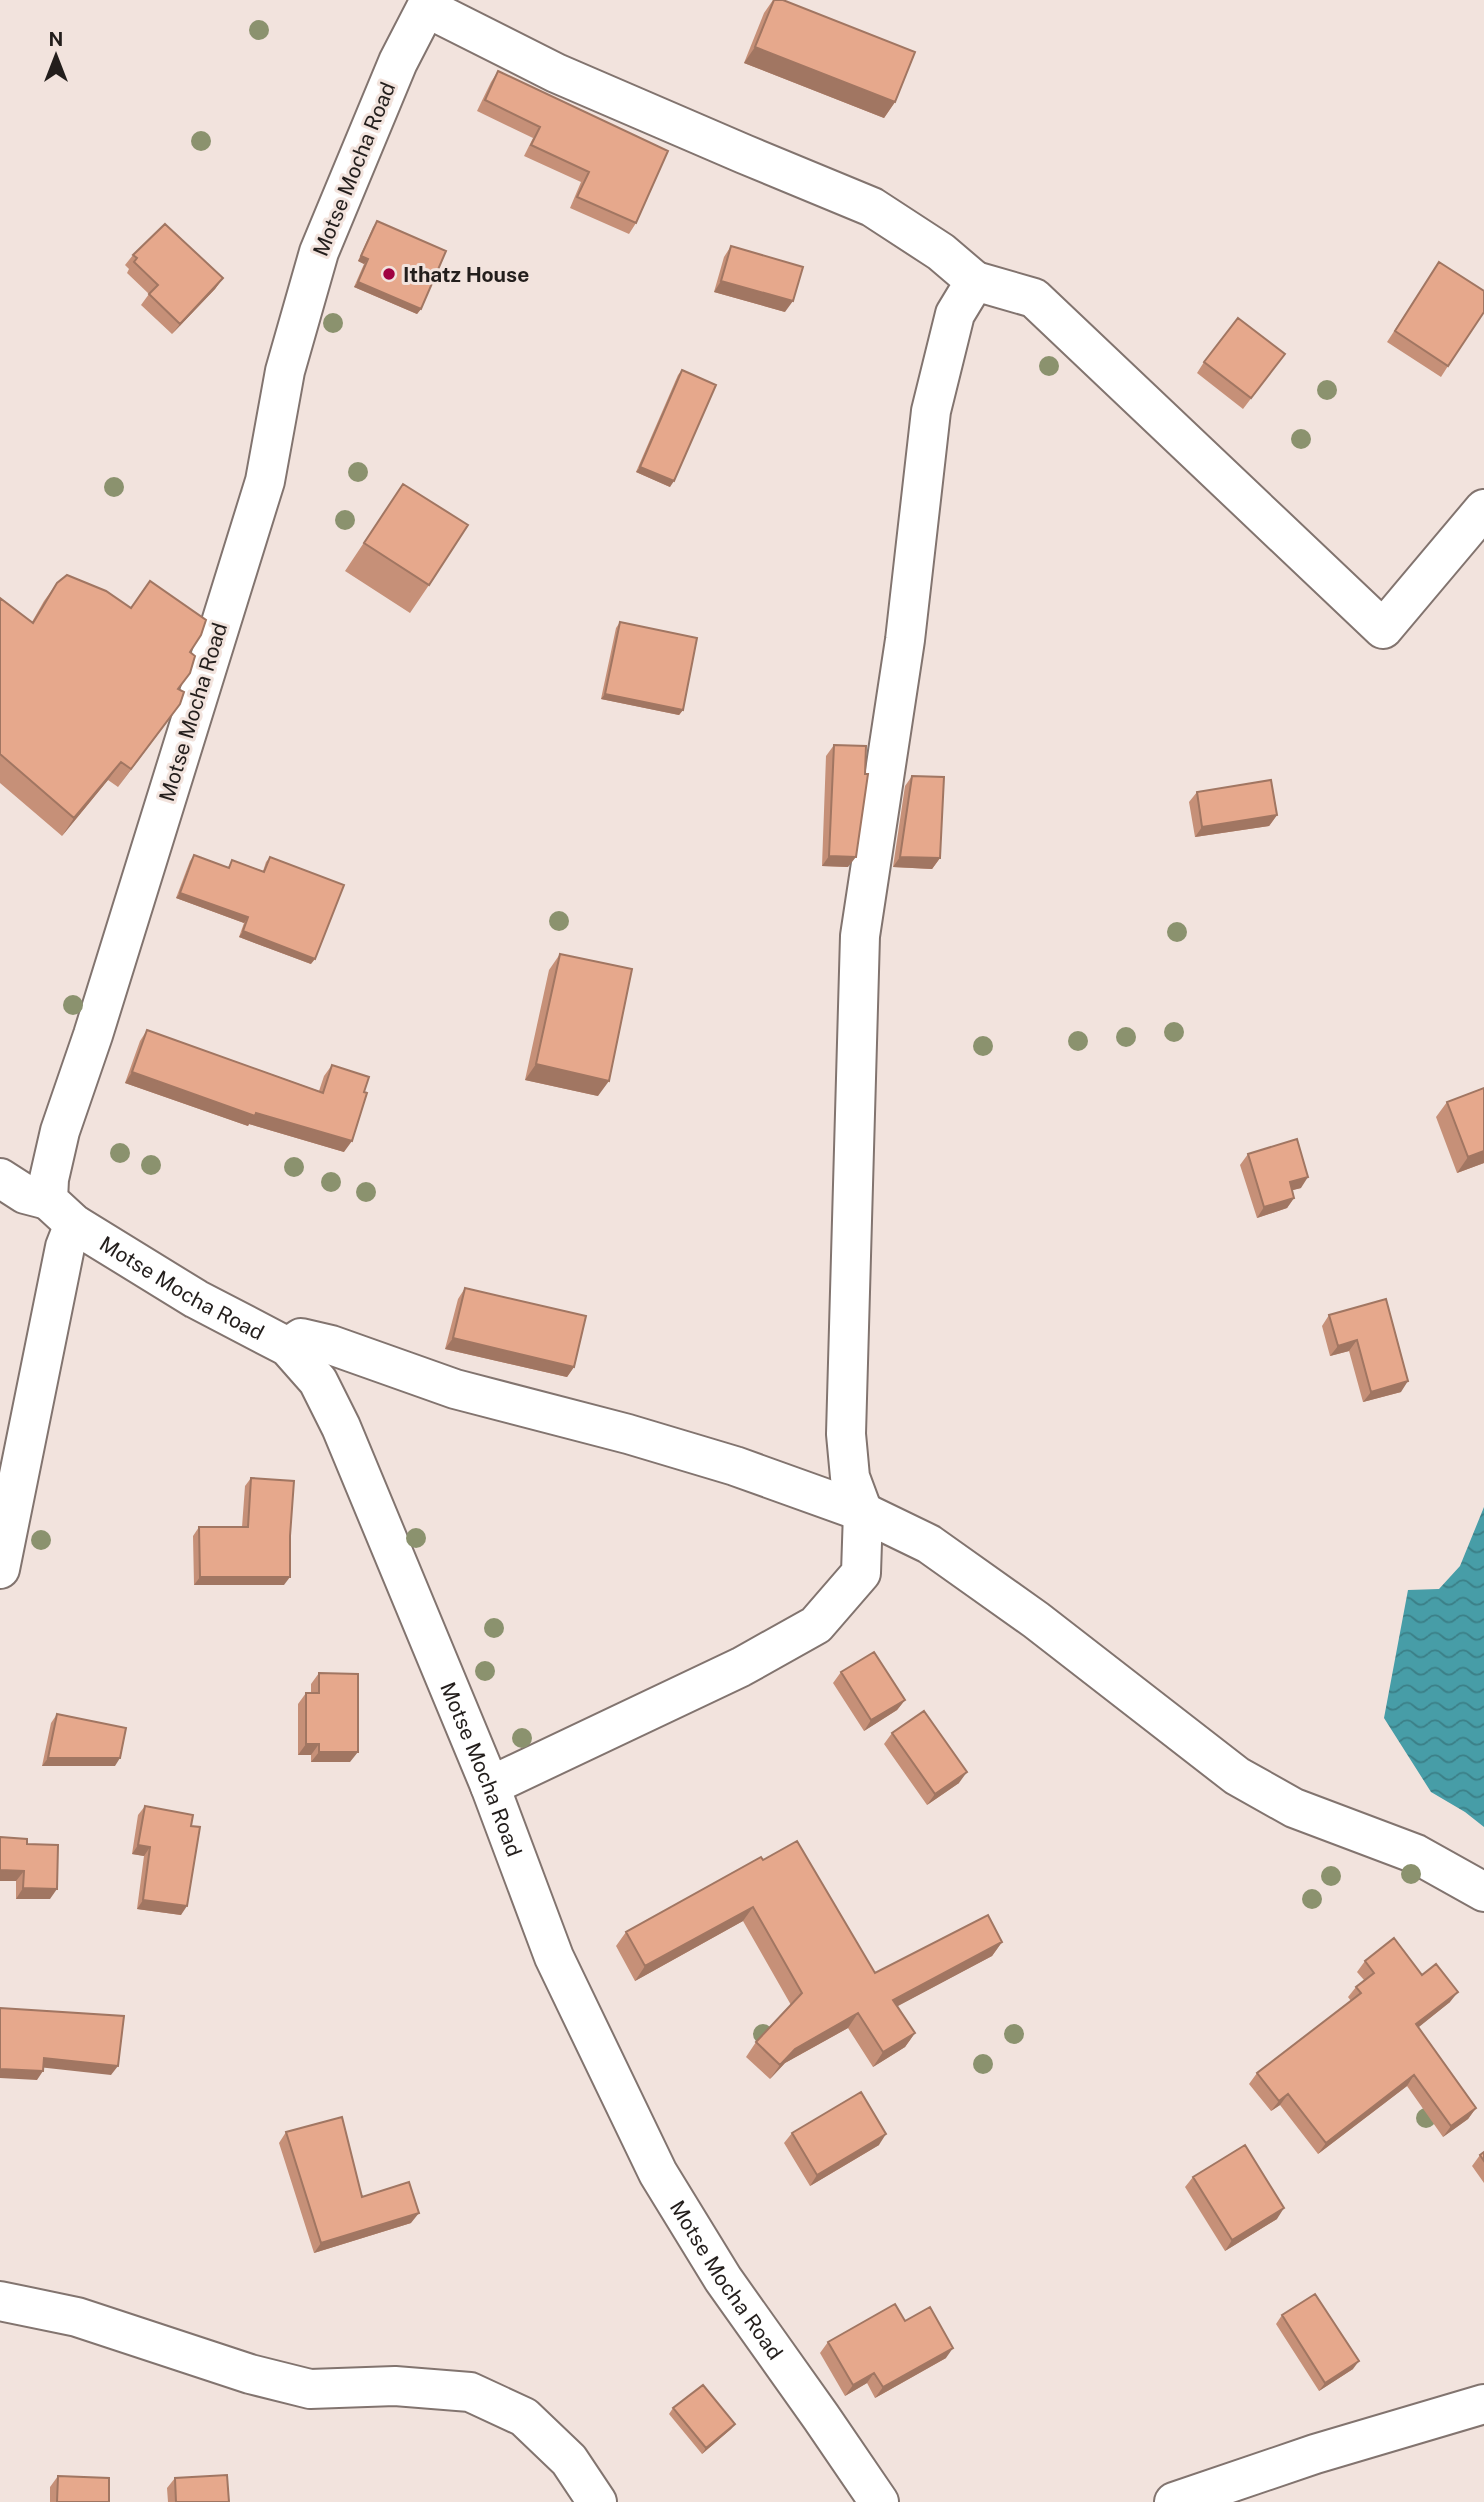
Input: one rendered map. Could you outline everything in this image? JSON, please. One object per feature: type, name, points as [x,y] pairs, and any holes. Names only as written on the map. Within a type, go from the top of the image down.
[{"type":"street","points":[[428,4],[556,73],[872,206],[941,252],[975,281],[1034,298],[1383,629],[1484,509]]},
{"type":"street","name":"Motse Mocha Road","points":[[428,4],[398,62],[319,252],[285,371],[265,481],[93,1035],[60,1130],[49,1179],[61,1212],[196,1299],[288,1348],[317,1381],[341,1427],[490,1786],[554,1957],[658,2173],[723,2279],[879,2502]]},
{"type":"street","points":[[490,1786],[741,1667],[816,1625],[861,1573],[863,1512],[850,1477],[846,1434],[860,936],[905,640],[931,411],[955,314],[975,281]]},
{"type":"street","points":[[0,1178],[61,1212],[65,1247],[0,1569]]},
{"type":"street","points":[[288,1348],[300,1338],[331,1345],[454,1389],[628,1434],[735,1466],[863,1512],[929,1544],[951,1559],[1036,1620],[1237,1776],[1294,1808],[1416,1854],[1484,1892]]},
{"type":"street","points":[[0,2301],[77,2317],[250,2374],[310,2389],[395,2386],[470,2392],[524,2417],[569,2460],[597,2502]]},
{"type":"street","points":[[1174,2502],[1315,2454],[1484,2404]]},
{"type":"water","points":[[1484,1507],[1484,1827],[1431,1792],[1384,1718],[1408,1590],[1439,1589],[1460,1566]]},
{"type":"building","points":[[774,0],[783,0],[915,52],[895,102],[755,47]]},
{"type":"building","points":[[498,71],[668,151],[636,223],[577,197],[589,172],[531,145],[540,127],[485,100]]},
{"type":"building","name":"Ithatz House","points":[[377,221],[446,251],[421,309],[358,282],[368,259],[361,256]]},
{"type":"building","points":[[165,224],[223,278],[180,324],[149,294],[158,285],[134,262],[137,258],[133,255]]},
{"type":"building","points":[[731,246],[803,267],[793,301],[721,281]]},
{"type":"building","points":[[1439,262],[1484,291],[1484,312],[1448,366],[1395,331]]},
{"type":"building","points":[[1238,318],[1285,354],[1251,398],[1204,362]]},
{"type":"building","points":[[682,370],[716,385],[674,481],[640,467]]},
{"type":"building","points":[[403,484],[468,525],[429,585],[364,543]]},
{"type":"building","points":[[67,575],[106,591],[131,608],[150,581],[206,620],[201,635],[190,652],[195,656],[190,673],[178,689],[184,692],[180,704],[131,769],[121,762],[74,818],[0,754],[0,598],[33,623],[57,583]]},
{"type":"building","points":[[620,622],[697,638],[683,710],[605,694]]},
{"type":"building","points":[[834,745],[866,746],[865,774],[868,774],[856,857],[829,856]]},
{"type":"building","points":[[912,776],[944,777],[940,858],[900,857]]},
{"type":"building","points":[[1271,780],[1277,815],[1202,827],[1197,792]]},
{"type":"building","points":[[194,855],[229,868],[232,860],[264,872],[270,857],[344,885],[315,959],[243,931],[248,917],[180,893]]},
{"type":"building","points":[[560,954],[632,969],[609,1081],[536,1064]]},
{"type":"building","points":[[147,1030],[323,1093],[332,1065],[369,1077],[364,1092],[367,1093],[352,1141],[256,1113],[255,1116],[132,1072]]},
{"type":"building","points":[[1484,1088],[1484,1151],[1468,1157],[1447,1102]]},
{"type":"building","points":[[1297,1139],[1308,1177],[1290,1182],[1294,1198],[1264,1207],[1248,1154]]},
{"type":"building","points":[[465,1288],[586,1316],[574,1367],[453,1338]]},
{"type":"building","points":[[1386,1299],[1408,1381],[1371,1392],[1357,1340],[1338,1346],[1329,1315]]},
{"type":"building","points":[[251,1478],[294,1481],[290,1577],[200,1577],[199,1527],[248,1527]]},
{"type":"building","points":[[874,1652],[905,1700],[871,1720],[841,1672]]},
{"type":"building","points":[[319,1673],[358,1674],[358,1752],[319,1752],[319,1744],[306,1744],[306,1693],[319,1693]]},
{"type":"building","points":[[924,1711],[967,1772],[935,1794],[892,1733]]},
{"type":"building","points":[[57,1714],[126,1728],[120,1758],[48,1758]]},
{"type":"building","points":[[145,1806],[193,1815],[191,1826],[200,1827],[187,1906],[143,1900],[150,1847],[138,1845]]},
{"type":"building","points":[[0,1837],[27,1839],[27,1844],[58,1845],[57,1889],[23,1888],[24,1871],[0,1870]]},
{"type":"building","points":[[797,1841],[875,1973],[988,1915],[1002,1942],[893,2000],[915,2033],[883,2052],[858,2013],[795,2049],[780,2065],[756,2042],[802,1993],[753,1907],[645,1966],[626,1932],[761,1857],[763,1860]]},
{"type":"building","points":[[1394,1938],[1422,1975],[1436,1964],[1458,1992],[1416,2024],[1476,2108],[1451,2126],[1414,2075],[1326,2143],[1288,2094],[1279,2101],[1257,2073],[1361,1993],[1356,1987],[1374,1973],[1365,1961]]},
{"type":"building","points":[[0,2008],[124,2016],[118,2066],[44,2058],[43,2071],[0,2069]]},
{"type":"building","points":[[861,2092],[886,2134],[817,2175],[792,2133]]},
{"type":"building","points":[[342,2117],[362,2197],[409,2182],[419,2213],[321,2243],[286,2132]]},
{"type":"building","points":[[1245,2145],[1284,2208],[1232,2240],[1193,2177]]},
{"type":"building","points":[[1315,2294],[1359,2361],[1325,2383],[1282,2315]]},
{"type":"building","points":[[895,2304],[905,2321],[930,2307],[953,2348],[883,2387],[874,2373],[853,2385],[828,2342]]},
{"type":"building","points":[[703,2385],[735,2424],[706,2448],[673,2408]]},
{"type":"building","points":[[227,2475],[229,2502],[176,2502],[175,2478]]},
{"type":"building","points":[[58,2476],[109,2478],[109,2502],[57,2502]]},
{"type":"place","name":"Ithatz House","points":[[389,274]]}]
